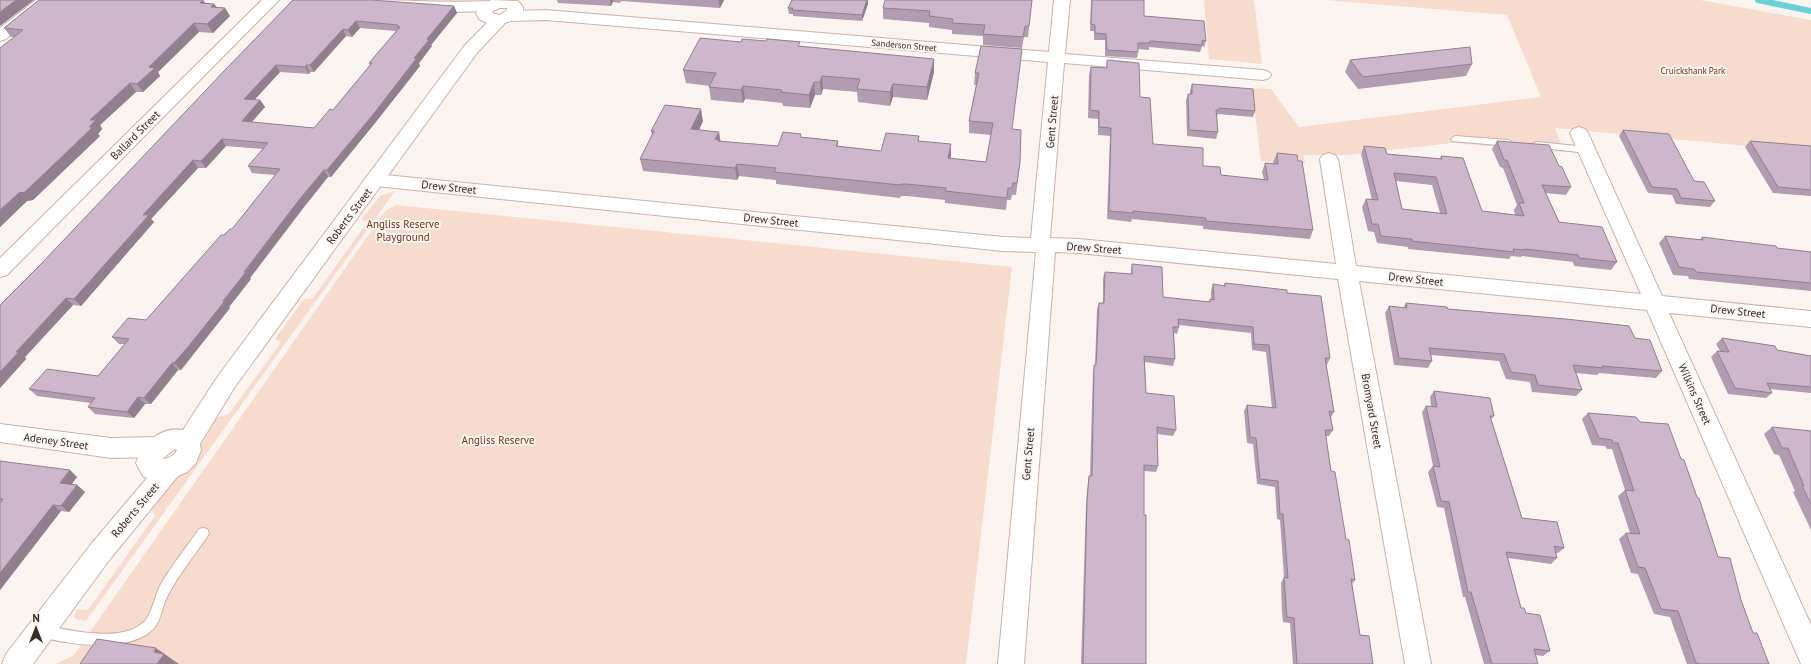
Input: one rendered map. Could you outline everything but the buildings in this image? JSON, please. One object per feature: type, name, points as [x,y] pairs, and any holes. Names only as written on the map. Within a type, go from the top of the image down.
[{"type":"street","points":[[0,36],[45,0]]},
{"type":"street","name":"Ballard Street","points":[[0,270],[271,0]]},
{"type":"street","name":"Sanderson Street","points":[[369,0],[451,7],[501,9],[546,15],[1263,75]]},
{"type":"street","name":"Gent Street","points":[[1011,664],[1062,0]]},
{"type":"street","name":"Roberts Street","points":[[16,664],[101,551],[164,455],[226,382],[501,9]]},
{"type":"street","name":"Wilkins Street","points":[[1583,141],[1811,655]]},
{"type":"street","name":"Bromyard Street","points":[[1329,159],[1347,272],[1418,664]]},
{"type":"street","name":"Drew Street","points":[[376,180],[1003,244],[1079,246],[1811,319]]},
{"type":"street","name":"Adeney Street","points":[[0,433],[164,455]]},
{"type":"lane","points":[[1455,139],[1522,144],[1583,141]]},
{"type":"lane","points":[[41,631],[97,640],[118,638],[134,634],[148,625],[155,615],[162,594],[203,533]]},
{"type":"lane","points":[[89,652],[97,640]]},
{"type":"green space","points":[[1204,0],[1254,0],[1262,64],[1209,59]]},
{"type":"green space","name":"Cruickshank Park","points":[[1326,0],[1700,0],[1811,20],[1811,152],[1555,128],[1564,152],[1452,143],[1347,155],[1304,155],[1305,164],[1261,161],[1252,88],[1271,89],[1299,127],[1541,97],[1507,15]]},
{"type":"green space","points":[[395,191],[86,621],[76,619],[74,617],[77,609],[88,610],[155,516],[150,509],[150,506],[198,453],[214,418],[229,414],[281,342],[275,339],[304,299],[313,298],[368,221],[361,220],[380,196]]},
{"type":"green space","name":"Angliss Reserve","points":[[396,205],[1012,267],[966,664],[55,664],[73,656],[386,210]]},
{"type":"waterway","points":[[1758,0],[1811,11]]},
{"type":"park label","name":"Angliss Reserve Playground","points":[[403,230]]}]
